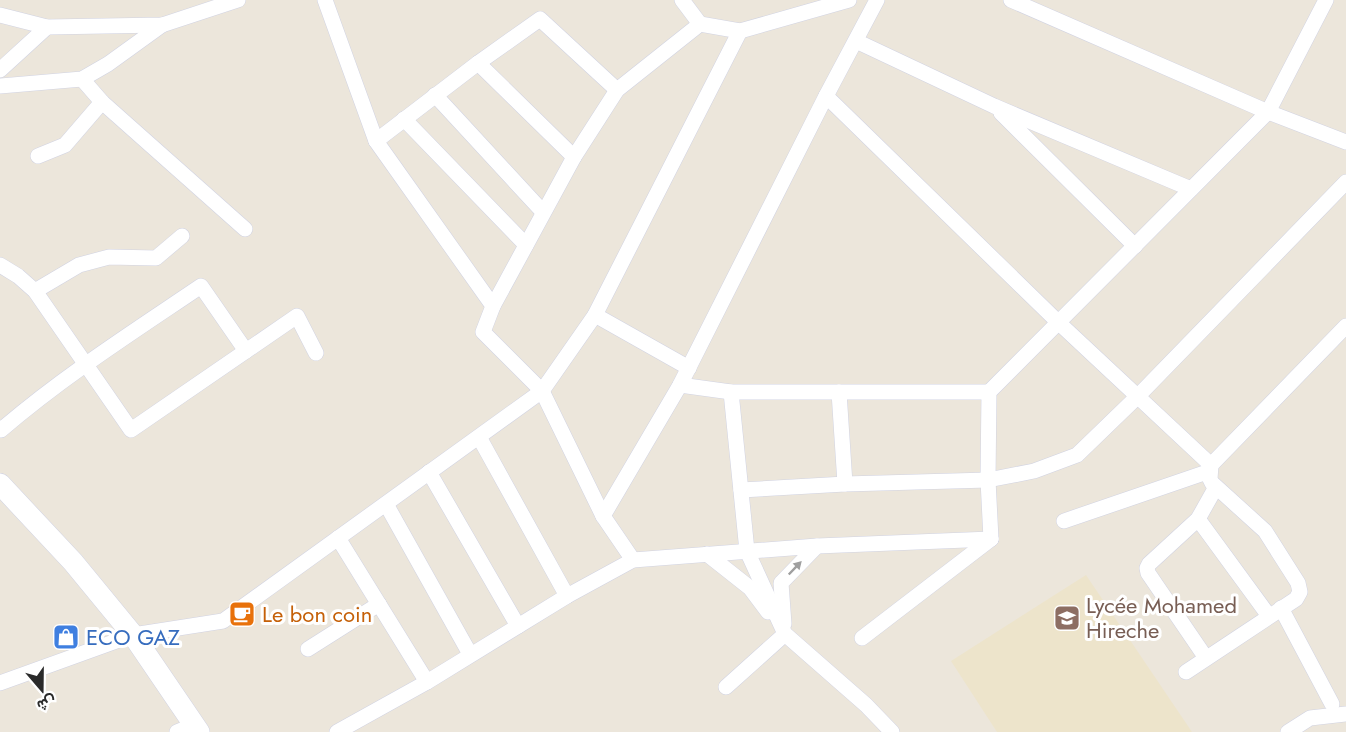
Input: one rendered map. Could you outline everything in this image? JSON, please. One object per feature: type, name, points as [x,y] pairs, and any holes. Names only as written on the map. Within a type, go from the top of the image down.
[{"type":"main road","points":[[0,484],[74,562],[133,635],[190,730]]},
{"type":"street","points":[[0,15],[47,27],[162,25],[238,0]]},
{"type":"street","points":[[324,0],[376,141],[493,306]]},
{"type":"street","points":[[682,0],[700,24],[740,31],[849,0]]},
{"type":"street","points":[[603,516],[680,385],[826,96],[878,0]]},
{"type":"street","points":[[1011,0],[1268,112],[1346,142]]},
{"type":"street","points":[[680,385],[731,392],[989,392],[1268,112],[1326,0]]},
{"type":"street","points":[[376,141],[478,63],[540,20],[617,90]]},
{"type":"street","points":[[633,560],[603,516],[542,391],[483,332],[493,306],[543,212],[574,157],[617,90],[700,24]]},
{"type":"street","points":[[0,86],[82,79],[108,64],[162,25]]},
{"type":"street","points":[[0,70],[47,27]]},
{"type":"street","points":[[0,683],[133,635],[223,621],[542,391],[594,315],[740,31]]},
{"type":"street","points":[[856,40],[994,106],[1191,189]]},
{"type":"street","points":[[478,63],[574,157]]},
{"type":"street","points":[[82,79],[102,102],[245,229]]},
{"type":"street","points":[[435,95],[543,212]]},
{"type":"street","points":[[826,96],[1211,468]]},
{"type":"street","points":[[38,156],[65,145],[102,102]]},
{"type":"street","points":[[994,106],[1135,246]]},
{"type":"street","points":[[404,119],[526,245]]},
{"type":"street","points":[[741,490],[988,480],[1034,471],[1077,455],[1138,396],[1346,182]]},
{"type":"street","points":[[35,291],[79,266],[109,257],[156,258],[182,236]]},
{"type":"street","points":[[0,265],[18,276],[35,291],[131,430],[297,316],[316,353]]},
{"type":"street","points":[[0,428],[2,430],[86,363],[201,286],[246,351]]},
{"type":"street","points":[[594,315],[689,368]]},
{"type":"street","points":[[1064,521],[1211,468],[1346,326]]},
{"type":"street","points":[[731,392],[747,552],[785,634]]},
{"type":"street","points":[[839,392],[845,484]]},
{"type":"street","points":[[989,392],[988,480],[991,539]]},
{"type":"street","points":[[479,437],[567,596]]},
{"type":"street","points":[[1186,672],[1296,599],[1300,592],[1298,584],[1265,531],[1210,479],[1211,468]]},
{"type":"street","points":[[429,472],[518,626]]},
{"type":"street","points":[[1206,658],[1148,573],[1147,568],[1198,519],[1216,487]]},
{"type":"street","points":[[386,504],[470,654]]},
{"type":"street","points":[[1198,519],[1275,612],[1339,701],[1288,732]]},
{"type":"street","points":[[338,538],[427,682]]},
{"type":"street","points":[[337,732],[427,682],[567,596],[633,560],[817,546],[991,539]]},
{"type":"street","points":[[862,638],[991,539]]},
{"type":"street","points":[[785,634],[781,583],[817,546]]},
{"type":"street","points":[[707,554],[750,588],[785,634],[866,705],[891,732]]},
{"type":"street","points":[[308,649],[379,604]]},
{"type":"street","points":[[726,687],[785,634]]},
{"type":"street","points":[[1310,718],[1346,714]]},
{"type":"shaded area","name":"Lycée Mohamed Hireche","points":[[1086,575],[1192,732],[997,732],[951,661]]},
{"type":"place","name":"Le bon coin","points":[[242,614]]},
{"type":"place","name":"Lycée Mohamed Hireche","points":[[1067,618]]},
{"type":"place","name":"ECO GAZ","points":[[66,637]]}]
